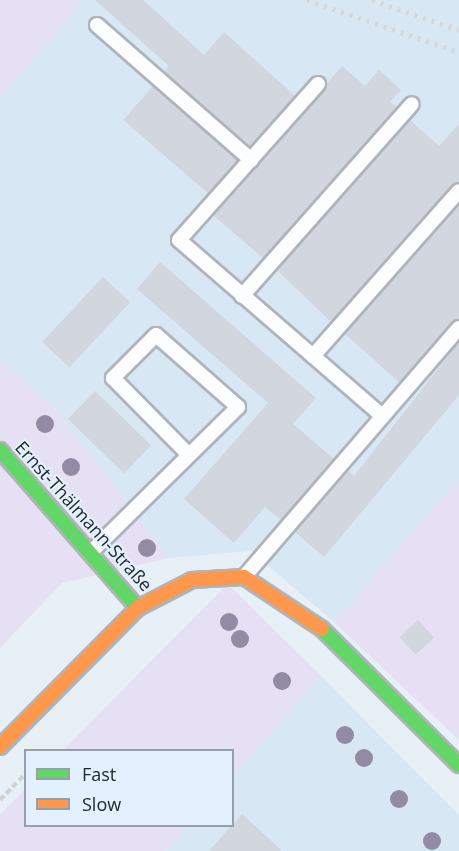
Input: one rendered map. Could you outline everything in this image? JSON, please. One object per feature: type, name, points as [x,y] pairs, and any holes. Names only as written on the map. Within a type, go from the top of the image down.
[{"type":"street","name":"Ernst-Thälmann-Straße","points":[[0,450],[138,608],[192,580],[244,577]]},
{"type":"street","points":[[244,577],[322,629],[459,765]]},
{"type":"street","points":[[0,747],[138,608]]},
{"type":"lane","points":[[98,25],[251,160]]},
{"type":"lane","points":[[318,84],[179,240],[381,415]]},
{"type":"lane","points":[[242,296],[412,104]]},
{"type":"lane","points":[[314,356],[459,191]]},
{"type":"lane","points":[[244,577],[381,415],[459,328]]},
{"type":"lane","points":[[90,553],[189,455],[237,407],[156,335],[113,378],[189,455]]},
{"type":"lane","points":[[0,472],[10,461]]},
{"type":"path","points":[[0,801],[24,775]]},
{"type":"shaded area","points":[[0,0],[84,0],[0,98]]},
{"type":"shaded area","points":[[84,0],[459,0],[459,479],[335,623],[251,551],[169,558],[55,409],[0,360],[0,98]]},
{"type":"shaded area","points":[[0,360],[55,409],[169,558],[62,583],[0,648]]},
{"type":"shaded area","points":[[459,479],[459,740],[335,623]]},
{"type":"shaded area","points":[[228,584],[321,676],[234,775],[234,749],[64,749]]},
{"type":"shaded area","points":[[321,676],[459,815],[459,851],[166,851],[187,827],[234,827],[234,775]]},
{"type":"shaded area","points":[[24,790],[24,827],[187,827],[166,851],[0,851],[0,815]]},
{"type":"building","points":[[95,0],[143,0],[204,55],[224,32],[295,96],[250,147],[164,72],[169,66]]},
{"type":"building","points":[[342,66],[365,86],[379,70],[401,90],[390,102],[397,107],[263,258],[213,215]]},
{"type":"building","points":[[153,86],[238,160],[209,194],[123,120]]},
{"type":"building","points":[[410,120],[439,146],[459,124],[459,182],[331,322],[277,270]]},
{"type":"building","points":[[459,205],[459,319],[400,383],[345,334]]},
{"type":"building","points":[[160,262],[316,398],[293,424],[334,459],[281,520],[265,507],[234,543],[184,499],[268,403],[137,289]]},
{"type":"building","points":[[103,277],[130,302],[69,367],[42,342]]},
{"type":"building","points":[[459,342],[459,395],[324,557],[295,532],[348,471],[354,476]]},
{"type":"building","points":[[95,391],[151,445],[124,473],[68,419]]},
{"type":"building","points":[[418,620],[434,638],[415,655],[399,637]]},
{"type":"building","points":[[242,814],[282,851],[209,851],[230,827],[234,827],[234,823]]},
{"type":"railway","points":[[307,0],[459,52]]},
{"type":"railway","points":[[372,0],[459,30]]},
{"type":"traffic: fast","points":[[0,450],[138,608]]},
{"type":"traffic: fast","points":[[322,629],[459,765]]},
{"type":"traffic: slow","points":[[0,747],[138,608],[192,580],[244,577],[322,629]]}]
